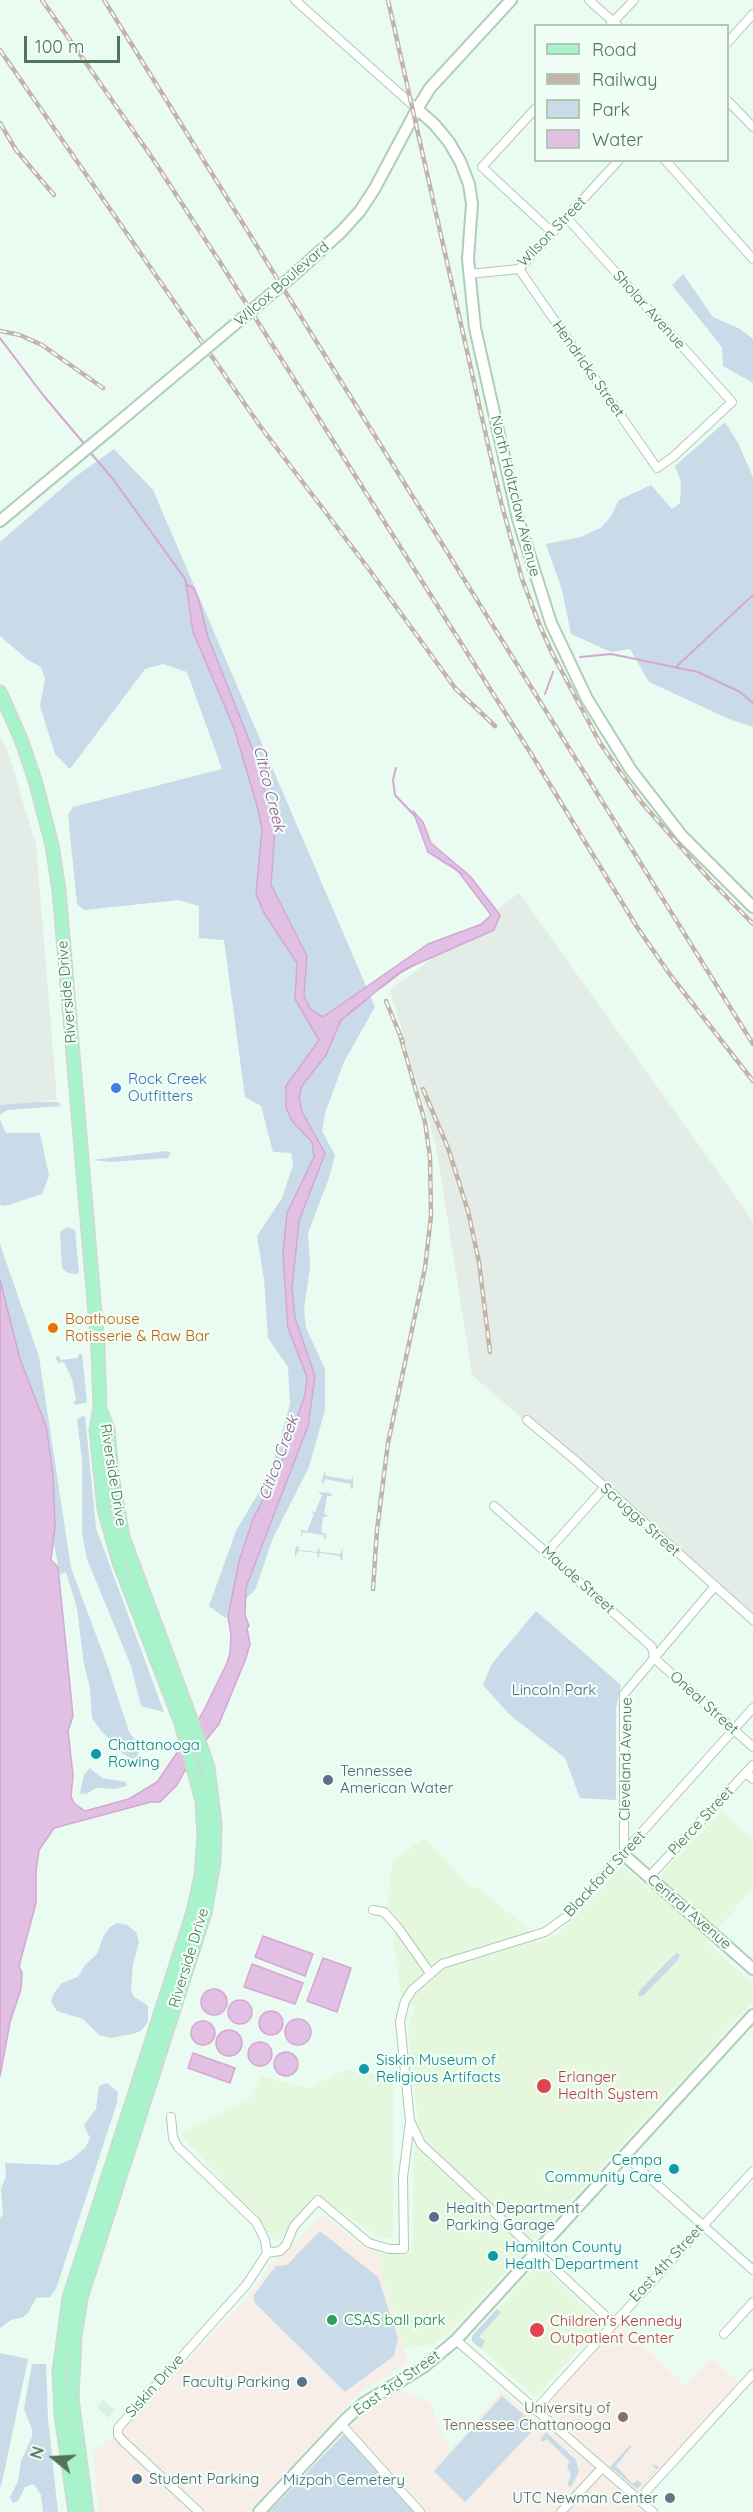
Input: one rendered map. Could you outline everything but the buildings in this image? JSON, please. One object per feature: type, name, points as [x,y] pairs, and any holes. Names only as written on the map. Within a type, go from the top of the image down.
[{"type":"main road","name":"Wilcox Boulevard","points":[[0,521],[296,273],[341,232],[360,211],[430,88],[511,0]]},
{"type":"main road","name":"North Holtzclaw Avenue","points":[[417,109],[449,142],[470,184],[472,204],[468,244],[469,274],[475,328],[518,519],[540,591],[562,649],[601,723],[647,792],[701,856],[753,907]]},
{"type":"main road","name":"Riverside Drive","points":[[0,692],[21,739],[35,780],[52,845],[59,890],[98,1348],[100,1408],[96,1430],[99,1476],[111,1537],[194,1764],[202,1801],[204,1836],[201,1876],[193,1912],[90,2267],[75,2336],[72,2399],[87,2512]]},
{"type":"main road","name":"Riverside Drive","points":[[75,2512],[61,2414],[59,2372],[65,2317],[83,2252],[162,2024],[205,1913],[214,1861],[215,1823],[208,1768],[123,1536],[112,1475],[108,1429],[100,1408]]},
{"type":"main road","name":"Central Avenue","points":[[624,1855],[753,1969]]},
{"type":"main road","name":"East 3rd Street","points":[[260,2512],[341,2424],[364,2403],[425,2366],[456,2340],[753,2015]]},
{"type":"street","points":[[295,0],[417,109]]},
{"type":"street","points":[[589,0],[614,24],[634,0]]},
{"type":"street","points":[[729,41],[753,14]]},
{"type":"street","points":[[729,102],[753,127]]},
{"type":"street","points":[[534,110],[482,166],[552,232]]},
{"type":"street","name":"Wilson Street","points":[[469,274],[519,269],[618,162]]},
{"type":"street","points":[[667,162],[753,259]]},
{"type":"street","name":"Sholar Avenue","points":[[567,218],[732,402],[673,457],[657,468]]},
{"type":"street","name":"Hendricks Street","points":[[519,269],[657,468]]},
{"type":"street","name":"Scruggs Street","points":[[527,1420],[753,1620]]},
{"type":"street","points":[[548,1552],[604,1488]]},
{"type":"street","name":"Maude Street","points":[[494,1506],[652,1647],[654,1658]]},
{"type":"street","name":"Cleveland Avenue","points":[[624,1855],[624,1694],[715,1587]]},
{"type":"street","name":"Oneal Street","points":[[654,1658],[753,1747]]},
{"type":"street","name":"Blackford Street","points":[[410,2121],[400,2021],[405,2001],[412,1990],[447,1961],[528,1939],[555,1927],[624,1855],[753,1708]]},
{"type":"street","name":"Pierce Street","points":[[649,1877],[753,1765]]},
{"type":"street","points":[[746,1773],[753,1779]]},
{"type":"street","points":[[374,1910],[384,1912],[430,1973]]},
{"type":"street","points":[[171,2118],[173,2138],[178,2147],[256,2222],[265,2240],[267,2253]]},
{"type":"street","points":[[410,2121],[424,2148],[613,2323]]},
{"type":"street","name":"Siskin Drive","points":[[199,2512],[123,2441],[118,2435],[118,2428],[247,2284],[262,2265],[267,2253],[280,2251],[286,2245],[294,2226],[318,2200],[369,2243],[389,2249],[404,2248],[403,2177],[410,2121]]},
{"type":"street","points":[[624,2155],[753,2270]]},
{"type":"street","name":"East 4th Street","points":[[535,2410],[753,2171]]},
{"type":"street","points":[[724,2334],[753,2302]]},
{"type":"street","points":[[456,2340],[653,2512]]},
{"type":"street","points":[[639,2499],[753,2374]]},
{"type":"street","points":[[341,2424],[420,2512]]},
{"type":"street","points":[[561,2512],[602,2468]]},
{"type":"shaded area","points":[[0,736],[8,752],[36,845],[57,1100],[0,1105]]},
{"type":"shaded area","points":[[519,893],[753,1221],[753,1618],[472,1375],[436,1146],[390,990]]},
{"type":"shaded area","name":"Erlanger Health System","points":[[722,1811],[753,1840],[753,1888],[707,1942],[753,1984],[753,2002],[452,2330],[434,2344],[404,2348],[379,2262],[380,2254],[412,2253],[414,2156],[418,2122],[408,2031],[414,2007],[401,1996],[388,1897],[392,1862],[424,1838],[472,1888],[476,1886],[527,1928],[536,1943],[559,1933],[623,1866],[648,1888]]},
{"type":"shaded area","points":[[343,2070],[393,2076],[393,2238],[378,2237],[322,2199],[276,2242],[180,2133],[250,2098],[261,2076],[309,2088]]},
{"type":"shaded area","points":[[324,2215],[358,2243],[380,2254],[379,2262],[408,2363],[359,2393],[250,2512],[99,2512],[93,2453],[126,2425],[249,2296],[270,2265]]},
{"type":"shaded area","name":"Children's Kennedy Outpatient Center","points":[[540,2264],[602,2324],[537,2396],[534,2396],[471,2339]]},
{"type":"shaded area","name":"University of Tennessee Chattanooga","points":[[618,2323],[685,2385],[711,2358],[739,2383],[632,2502],[644,2512],[420,2512],[347,2430],[372,2407],[400,2390],[430,2402],[450,2451],[502,2391],[535,2420]]},
{"type":"shaded area","points":[[103,2400],[115,2410],[108,2418],[97,2407]]},
{"type":"green space","points":[[683,274],[713,317],[740,329],[753,339],[753,383],[723,366],[722,347],[672,285]]},
{"type":"green space","points":[[725,422],[738,443],[753,477],[753,727],[729,719],[649,682],[630,649],[611,652],[571,634],[562,590],[546,544],[581,537],[602,527],[612,515],[619,500],[651,485],[672,509],[680,503],[681,482],[675,466]]},
{"type":"green space","points":[[114,449],[153,490],[375,1007],[344,1062],[325,1113],[322,1131],[335,1155],[329,1178],[308,1233],[310,1267],[304,1309],[306,1328],[325,1369],[325,1410],[309,1467],[273,1538],[255,1590],[225,1618],[209,1606],[236,1531],[270,1473],[290,1404],[288,1367],[268,1338],[264,1279],[257,1236],[282,1198],[293,1165],[291,1153],[273,1152],[261,1106],[245,1097],[224,940],[199,938],[199,906],[179,900],[84,910],[77,904],[68,815],[73,807],[222,769],[187,672],[163,664],[145,669],[70,769],[55,754],[40,706],[45,679],[41,667],[28,660],[0,636],[0,542],[75,477]]},
{"type":"green space","points":[[58,1102],[61,1106],[7,1110],[0,1115],[0,1105]]},
{"type":"green space","points":[[0,1120],[6,1133],[40,1133],[49,1176],[42,1194],[5,1206],[0,1205]]},
{"type":"green space","points":[[166,1151],[171,1153],[168,1158],[111,1162],[92,1160]]},
{"type":"green space","points":[[67,1227],[75,1230],[79,1273],[76,1274],[68,1273],[62,1268],[60,1232]]},
{"type":"green space","points":[[0,1244],[39,1357],[71,1568],[108,1667],[129,1732],[136,1741],[142,1742],[137,1758],[131,1759],[116,1749],[116,1744],[102,1732],[92,1718],[90,1688],[84,1664],[77,1608],[66,1572],[60,1575],[14,1337],[0,1305]]},
{"type":"green space","points":[[79,1354],[82,1354],[87,1402],[77,1405],[73,1403],[76,1400],[72,1379],[64,1362],[58,1363],[55,1357],[59,1356],[61,1360],[78,1358]]},
{"type":"green space","points":[[85,1415],[96,1528],[164,1712],[141,1706],[131,1666],[87,1559],[82,1533],[82,1461],[77,1419]]},
{"type":"green space","points":[[325,1470],[326,1476],[351,1480],[353,1476],[353,1488],[350,1489],[351,1484],[325,1479],[323,1484],[321,1482]]},
{"type":"green space","points":[[318,1492],[331,1493],[332,1496],[327,1496],[324,1514],[329,1516],[323,1517],[321,1532],[326,1534],[326,1539],[324,1535],[303,1532],[301,1537],[301,1530],[307,1531],[314,1514],[310,1511],[315,1512],[322,1495]]},
{"type":"green space","points":[[298,1545],[299,1550],[317,1552],[319,1547],[320,1552],[340,1554],[342,1549],[343,1559],[341,1561],[340,1556],[320,1553],[318,1559],[317,1553],[298,1551],[295,1557],[295,1549]]},
{"type":"green space","name":"Lincoln Park","points":[[536,1611],[621,1685],[616,1708],[616,1800],[580,1798],[565,1758],[510,1715],[483,1685],[491,1665]]},
{"type":"green space","points":[[90,1768],[102,1778],[126,1782],[127,1786],[115,1789],[96,1788],[86,1794],[82,1793],[83,1796],[80,1793],[84,1775]]},
{"type":"green space","points":[[117,1923],[127,1925],[136,1932],[139,1942],[133,1964],[131,1988],[133,1996],[148,2006],[148,2022],[141,2031],[111,2038],[99,2035],[83,2019],[57,2011],[51,2002],[54,1993],[62,1983],[78,1977],[85,1965],[97,1954],[104,1935],[110,1927]]},
{"type":"green space","points":[[676,1953],[680,1955],[678,1960],[643,1996],[638,1996],[639,1991]]},
{"type":"green space","points":[[107,2083],[118,2092],[117,2103],[56,2289],[50,2297],[36,2298],[28,2313],[23,2317],[11,2320],[0,2328],[0,2219],[3,2213],[1,2189],[6,2176],[5,2163],[58,2165],[72,2159],[86,2147],[90,2138],[84,2125],[96,2109],[99,2086]]},
{"type":"green space","name":"CSAS ball park","points":[[320,2231],[378,2277],[398,2338],[394,2356],[345,2392],[254,2302],[254,2295],[276,2266],[287,2265]]},
{"type":"green space","points":[[497,2309],[501,2312],[479,2337],[485,2341],[481,2349],[472,2341],[472,2336]]},
{"type":"green space","points":[[0,2353],[28,2359],[1,2487],[0,2487]]},
{"type":"green space","points":[[32,2364],[46,2364],[48,2419],[58,2512],[43,2512],[41,2495],[34,2484],[25,2487],[18,2501],[13,2503],[10,2497],[18,2481],[21,2461],[32,2437],[32,2429],[24,2409]]},
{"type":"green space","points":[[502,2396],[537,2426],[465,2502],[434,2471]]},
{"type":"green space","points":[[546,2432],[576,2460],[579,2472],[571,2487],[567,2485],[571,2476],[567,2466],[570,2462],[547,2439],[543,2442],[540,2440]]},
{"type":"green space","name":"Mizpah Cemetery","points":[[344,2434],[416,2512],[269,2512]]},
{"type":"green space","points":[[630,2445],[634,2449],[631,2447],[616,2466],[633,2484],[637,2480],[642,2484],[637,2489],[610,2467]]},
{"type":"water","points":[[186,584],[194,588],[208,637],[255,755],[275,828],[271,885],[307,956],[304,996],[310,1009],[323,1017],[428,944],[482,924],[491,915],[458,871],[428,852],[413,811],[423,822],[431,843],[470,876],[500,915],[494,930],[401,971],[341,1020],[326,1055],[302,1086],[299,1097],[302,1112],[325,1153],[299,1221],[292,1288],[295,1318],[315,1376],[308,1426],[246,1587],[245,1615],[249,1626],[247,1628],[250,1644],[246,1658],[219,1724],[193,1756],[177,1785],[160,1802],[151,1802],[54,1828],[39,1850],[36,1871],[36,1903],[19,1966],[22,1973],[21,1989],[10,2022],[0,2076],[0,1280],[20,1359],[46,1426],[53,1474],[55,1526],[51,1560],[58,1567],[73,1716],[68,1731],[73,1775],[71,1797],[75,1804],[85,1811],[129,1799],[157,1782],[205,1708],[230,1653],[231,1634],[228,1617],[239,1561],[253,1519],[279,1469],[305,1395],[307,1377],[288,1328],[283,1253],[287,1213],[314,1157],[312,1142],[292,1121],[286,1108],[286,1086],[319,1040],[295,999],[297,963],[264,913],[256,894],[262,829],[258,809],[234,728],[193,632]]},
{"type":"water","points":[[263,1936],[313,1954],[305,1976],[255,1957]]},
{"type":"water","points":[[323,1958],[351,1968],[337,2012],[307,2001]]},
{"type":"water","points":[[252,1964],[303,1983],[295,2004],[244,1987]]},
{"type":"water","points":[[214,1989],[223,1993],[227,2002],[223,2011],[214,2015],[205,2011],[201,2002],[205,1993]]},
{"type":"water","points":[[240,2000],[249,2003],[252,2012],[249,2021],[240,2024],[231,2021],[228,2012],[231,2003]]},
{"type":"water","points":[[271,2011],[280,2014],[283,2023],[280,2032],[271,2035],[262,2032],[259,2023],[262,2014]]},
{"type":"water","points":[[298,2019],[307,2023],[311,2032],[307,2041],[298,2045],[289,2041],[285,2032],[289,2023]]},
{"type":"water","points":[[203,2021],[212,2024],[215,2033],[212,2042],[203,2045],[194,2042],[191,2033],[194,2024]]},
{"type":"water","points":[[229,2030],[238,2034],[242,2043],[238,2052],[229,2056],[220,2052],[216,2043],[220,2034]]},
{"type":"water","points":[[260,2042],[269,2045],[272,2054],[269,2063],[260,2066],[251,2063],[248,2054],[251,2045]]},
{"type":"water","points":[[286,2052],[291,2053],[297,2059],[297,2069],[291,2075],[286,2076],[281,2075],[275,2069],[274,2064],[275,2059],[281,2053]]},
{"type":"water","points":[[193,2053],[235,2068],[230,2083],[188,2068]]},
{"type":"waterway","name":"Citico Creek","points":[[0,338],[43,395],[86,446]]},
{"type":"waterway","name":"Citico Creek","points":[[89,451],[113,479],[185,579],[187,587]]},
{"type":"waterway","points":[[676,667],[753,595]]},
{"type":"waterway","points":[[580,657],[611,654],[698,672],[740,692],[753,703]]},
{"type":"waterway","points":[[545,694],[553,672]]},
{"type":"waterway","points":[[396,768],[393,780],[395,795],[415,816]]},
{"type":"waterway","points":[[450,865],[462,874]]},
{"type":"waterway","points":[[379,989],[414,965]]},
{"type":"waterway","points":[[347,1015],[366,1000]]},
{"type":"railway","points":[[42,0],[153,159],[225,270],[530,752],[637,927],[671,976],[753,1081]]},
{"type":"railway","points":[[104,0],[753,1044]]},
{"type":"railway","points":[[388,0],[501,502],[522,579],[540,626],[600,743],[642,803],[710,880],[753,924]]},
{"type":"railway","points":[[0,50],[260,426],[368,568],[455,688],[495,726]]},
{"type":"railway","points":[[0,123],[16,150],[54,195]]},
{"type":"railway","points":[[0,331],[20,335],[42,345],[103,388]]},
{"type":"railway","points":[[386,1001],[403,1042]]},
{"type":"railway","points":[[373,1589],[377,1530],[388,1443],[425,1268],[431,1216],[430,1157],[425,1122],[400,1035]]},
{"type":"railway","points":[[423,1089],[448,1148],[468,1211],[479,1262],[490,1352]]},
{"type":"place","name":"Rock Creek Outfitters","points":[[116,1088]]},
{"type":"place","name":"Boathouse Rotisserie & Raw Bar","points":[[53,1328]]},
{"type":"place","name":"Chattanooga Rowing","points":[[96,1754]]},
{"type":"place","name":"Tennessee American Water","points":[[328,1780]]},
{"type":"place","name":"Siskin Museum of Religious Artifacts","points":[[364,2069]]},
{"type":"place","name":"Erlanger Health System","points":[[544,2086]]},
{"type":"place","name":"Cempa Community Care","points":[[674,2169]]},
{"type":"place","name":"Health Department Parking Garage","points":[[434,2217]]},
{"type":"place","name":"Hamilton County Health Department","points":[[493,2256]]},
{"type":"place","name":"CSAS ball park","points":[[332,2320]]},
{"type":"place","name":"Children's Kennedy Outpatient Center","points":[[537,2330]]},
{"type":"place","name":"Faculty Parking","points":[[302,2382]]},
{"type":"place","name":"University of Tennessee Chattanooga","points":[[623,2417]]},
{"type":"place","name":"Student Parking","points":[[137,2479]]},
{"type":"place","name":"UTC Newman Center","points":[[670,2498]]}]
